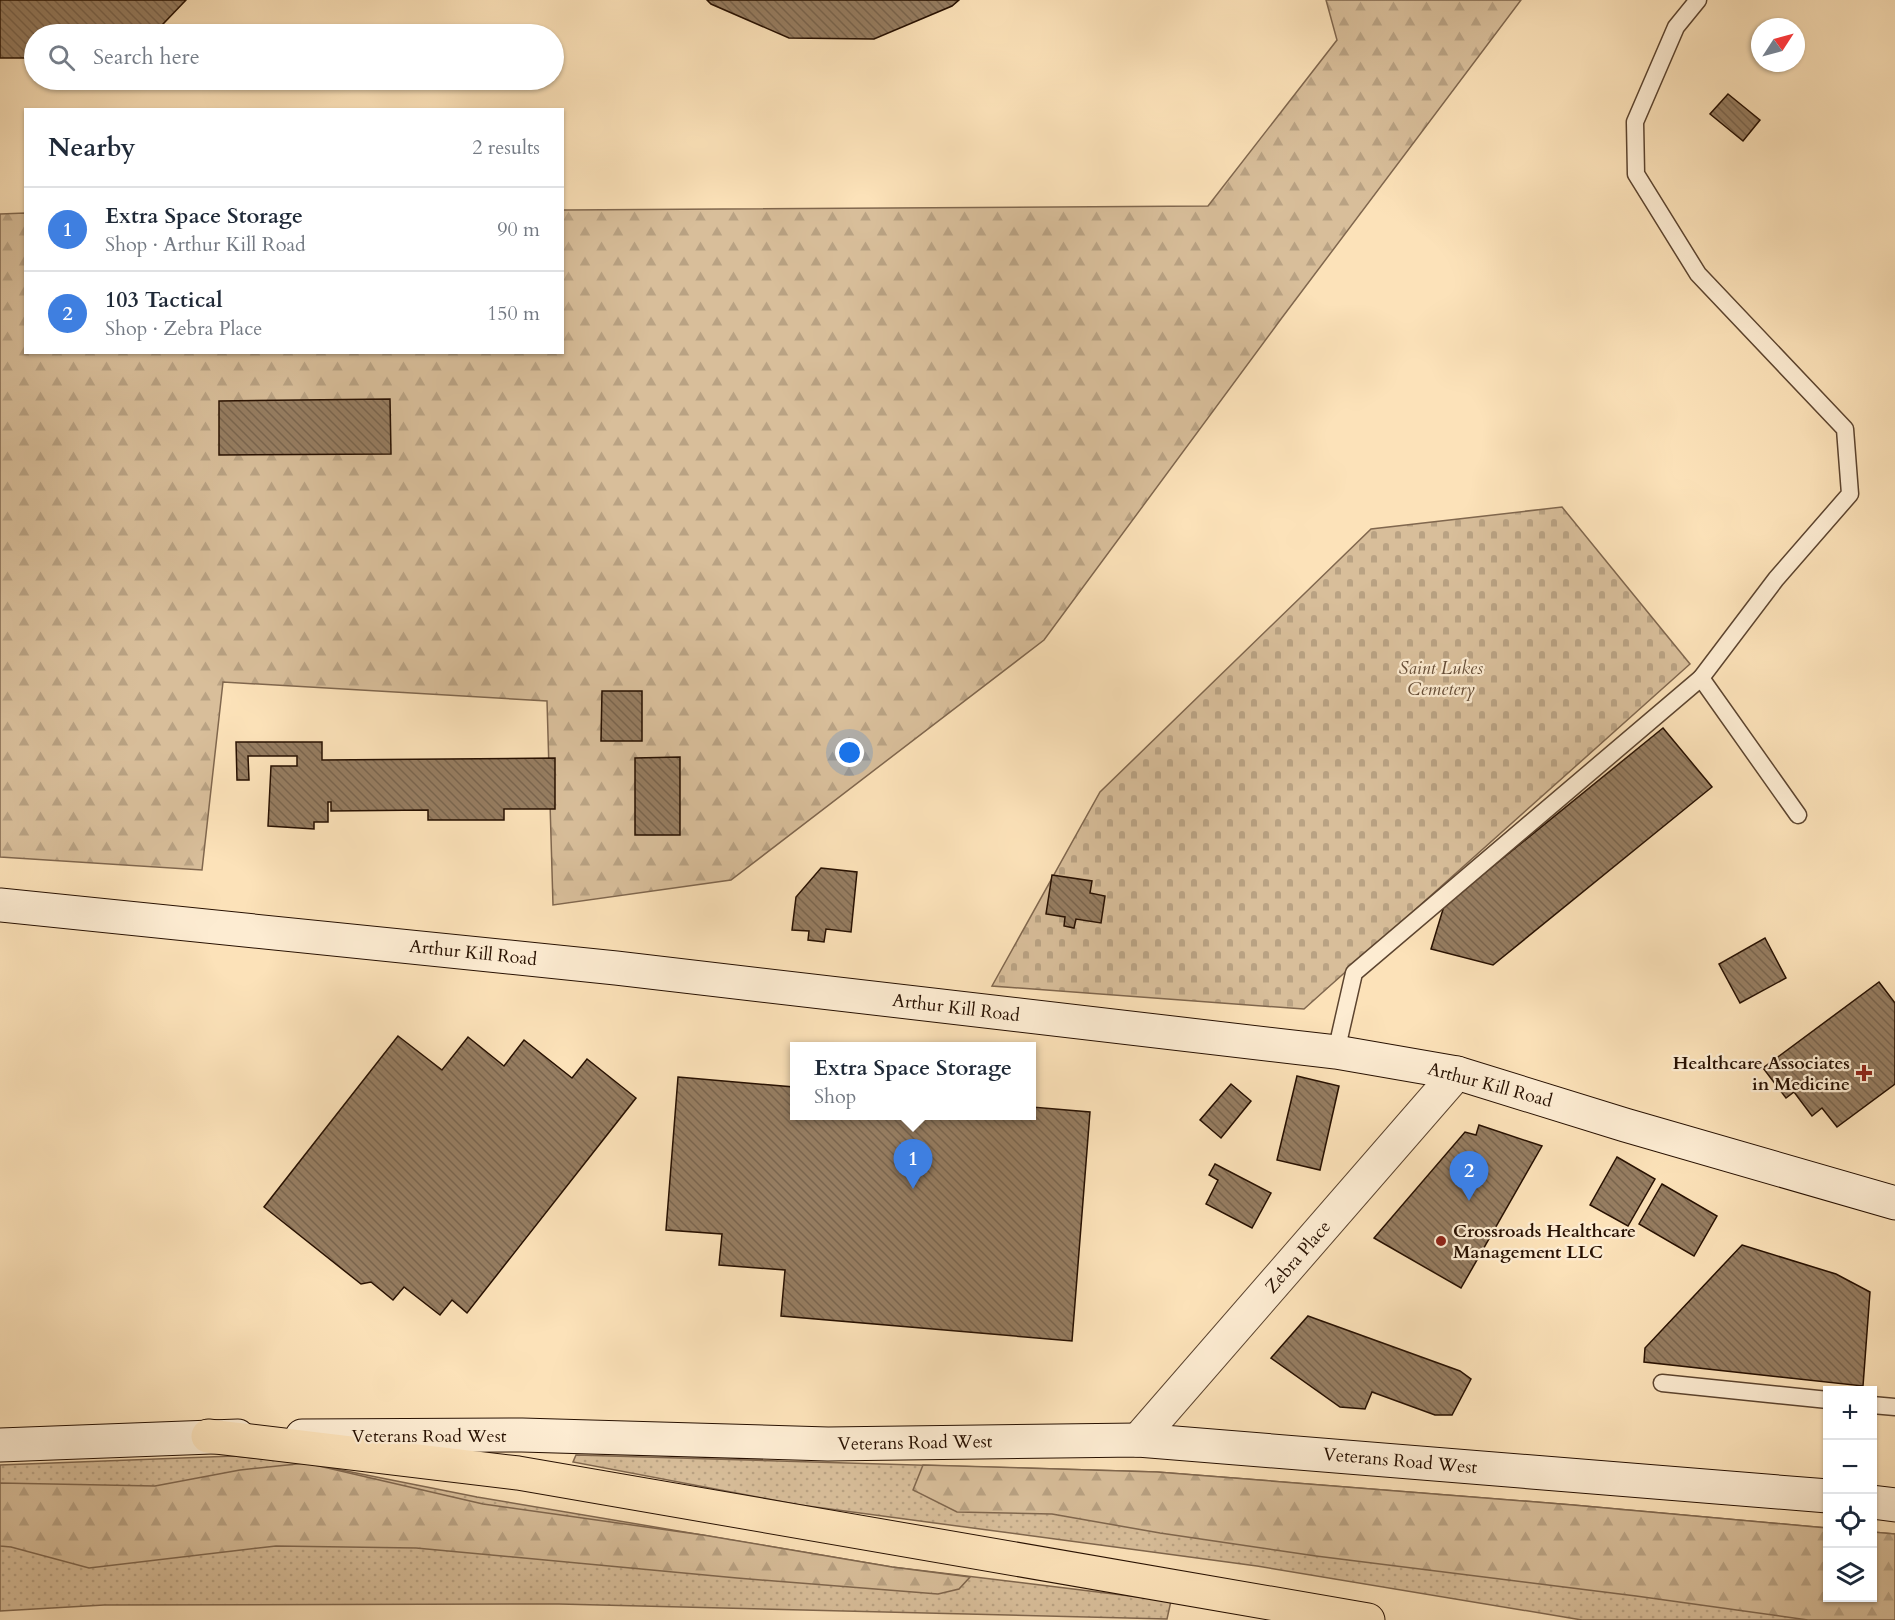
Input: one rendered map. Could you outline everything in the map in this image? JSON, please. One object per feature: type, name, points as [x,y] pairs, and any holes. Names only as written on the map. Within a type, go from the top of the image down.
[{"type":"highway","points":[[208,1436],[518,1473],[1368,1620]]},
{"type":"street","name":"Arthur Kill Road","points":[[0,905],[616,968],[1336,1052],[1457,1073],[1625,1125],[1895,1203]]},
{"type":"street","name":"Zebra Place","points":[[1138,1440],[1457,1073]]},
{"type":"street","name":"Veterans Road West","points":[[0,1445],[208,1436],[522,1436],[828,1444],[1138,1440],[1823,1497]]},
{"type":"street","points":[[1877,1503],[1895,1505]]},
{"type":"lane","points":[[1336,1052],[1354,973],[1701,678],[1776,579],[1850,494],[1845,429],[1698,274],[1636,174],[1635,122],[1676,27],[1698,0]]},
{"type":"lane","points":[[1701,678],[1798,815]]},
{"type":"lane","points":[[1662,1383],[1823,1400]]},
{"type":"lane","points":[[1877,1405],[1895,1407]]},
{"type":"green space","points":[[1326,0],[1521,0],[1281,319],[1044,640],[731,880],[553,905],[547,701],[223,682],[202,870],[0,857],[0,214],[24,213],[24,354],[564,354],[564,210],[1208,206],[1337,40]]},
{"type":"green space","name":"Saint Lukes Cemetery","points":[[1562,507],[1690,664],[1304,1009],[992,986],[1100,792],[1371,529]]},
{"type":"green space","points":[[576,1455],[1157,1472],[1823,1528],[1823,1602],[1877,1602],[1877,1532],[1895,1534],[1895,1620],[1582,1620],[1257,1566],[800,1505],[573,1462]]},
{"type":"green space","points":[[234,1456],[306,1463],[477,1497],[892,1567],[1171,1601],[1167,1619],[559,1604],[104,1605],[0,1611],[0,1465]]},
{"type":"green space","points":[[306,1463],[483,1504],[703,1535],[892,1567],[970,1577],[959,1589],[938,1594],[416,1548],[276,1546],[89,1568],[0,1546],[0,1483],[155,1486],[240,1470]]},
{"type":"green space","points":[[923,1465],[1157,1472],[1823,1528],[1823,1602],[1877,1602],[1877,1532],[1895,1534],[1895,1620],[1808,1620],[1316,1556],[1052,1514],[957,1512],[913,1490]]},
{"type":"building","points":[[0,0],[186,0],[163,24],[24,24],[24,58],[0,58]]},
{"type":"building","points":[[707,0],[959,0],[952,6],[874,39],[789,38],[711,4]]},
{"type":"building","points":[[1728,94],[1760,120],[1743,141],[1710,114]]},
{"type":"building","points":[[390,399],[391,454],[219,455],[219,401]]},
{"type":"building","points":[[602,691],[642,691],[642,741],[601,741]]},
{"type":"building","points":[[1663,728],[1712,787],[1493,965],[1431,949],[1444,906]]},
{"type":"building","points":[[236,742],[322,742],[322,760],[555,758],[555,809],[504,809],[504,820],[428,820],[428,810],[331,811],[331,802],[328,802],[328,822],[314,822],[314,829],[268,826],[271,766],[297,766],[297,756],[248,756],[249,780],[237,780]]},
{"type":"building","points":[[680,757],[680,835],[635,835],[635,758]]},
{"type":"building","points":[[821,868],[857,872],[851,932],[826,929],[824,942],[808,940],[809,931],[792,930],[796,897]]},
{"type":"building","points":[[1052,875],[1092,881],[1090,893],[1105,896],[1101,923],[1076,919],[1074,928],[1064,926],[1065,917],[1046,914]]},
{"type":"building","points":[[1765,938],[1786,978],[1740,1003],[1719,964]]},
{"type":"building","points":[[1879,982],[1895,1003],[1895,1084],[1837,1127],[1822,1108],[1812,1116],[1794,1092],[1786,1098],[1763,1068]]},
{"type":"building","points":[[398,1036],[442,1070],[468,1037],[504,1066],[524,1040],[572,1078],[587,1059],[636,1098],[467,1313],[452,1300],[440,1315],[404,1287],[393,1300],[371,1282],[361,1284],[264,1207]]},
{"type":"building","points":[[1297,1076],[1339,1086],[1320,1170],[1277,1160]]},
{"type":"building","points":[[678,1077],[790,1087],[790,1120],[1036,1120],[1036,1107],[1090,1112],[1072,1341],[781,1316],[785,1270],[719,1265],[722,1234],[666,1230]]},
{"type":"building","points":[[1231,1084],[1251,1101],[1221,1138],[1200,1120]]},
{"type":"building","points":[[1479,1125],[1542,1146],[1461,1288],[1374,1238],[1465,1132],[1476,1135]]},
{"type":"building","points":[[1617,1157],[1655,1179],[1628,1226],[1590,1205]]},
{"type":"building","points":[[1215,1164],[1271,1193],[1252,1228],[1206,1204],[1218,1180],[1209,1175]]},
{"type":"building","points":[[1662,1184],[1717,1216],[1694,1256],[1639,1224]]},
{"type":"building","points":[[1742,1245],[1836,1274],[1870,1292],[1863,1386],[1644,1362],[1645,1348]]},
{"type":"building","points":[[1308,1316],[1460,1371],[1471,1379],[1452,1415],[1435,1415],[1372,1392],[1365,1409],[1340,1407],[1271,1358]]},
{"type":"place","name":"Healthcare Associates in Medicine","points":[[1864,1073]]},
{"type":"place","name":"Extra Space Storage","points":[[913,1189]]},
{"type":"place","name":"103 Tactical","points":[[1469,1201]]},
{"type":"place","name":"Crossroads Healthcare Management LLC","points":[[1441,1241]]}]
